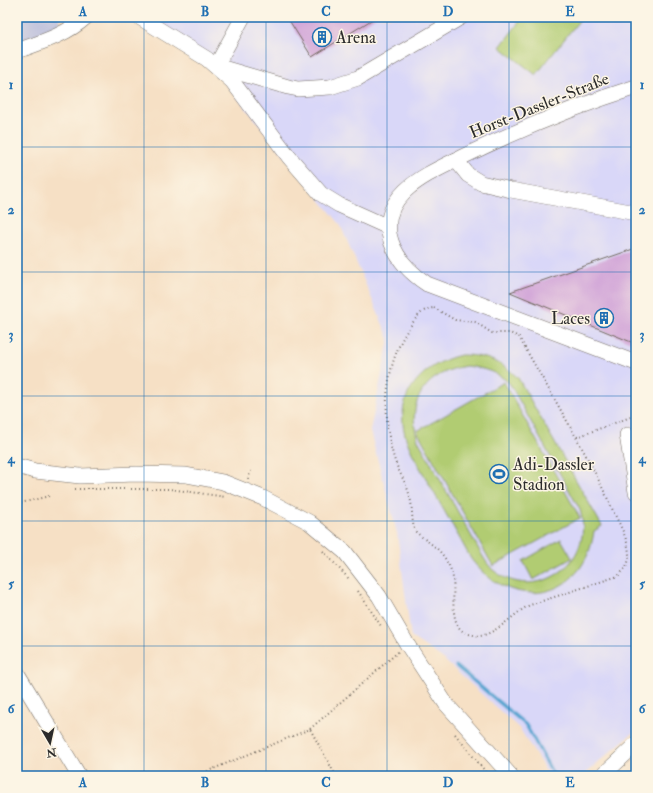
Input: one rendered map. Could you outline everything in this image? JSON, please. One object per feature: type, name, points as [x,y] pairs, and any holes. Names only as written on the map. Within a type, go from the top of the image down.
[{"type":"street","points":[[17,51],[56,37],[70,30],[86,17]]},
{"type":"street","points":[[139,17],[216,66],[232,80],[289,157],[321,194],[339,205],[388,227]]},
{"type":"street","points":[[216,66],[243,17]]},
{"type":"street","points":[[216,66],[288,88],[298,89],[330,87],[358,78],[461,17]]},
{"type":"street","name":"Horst-Dassler-Straße","points":[[636,87],[530,126],[432,172],[404,192],[392,208],[388,227],[394,252],[409,271],[427,284],[636,363]]},
{"type":"street","name":"Horst-Dassler-Straße","points":[[456,160],[468,174],[481,183],[636,214]]},
{"type":"street","points":[[627,436],[636,492]]},
{"type":"street","points":[[17,466],[34,471],[80,476],[136,474],[186,475],[223,482],[263,498],[309,522],[345,552],[380,596],[400,650],[510,776]]},
{"type":"street","points":[[17,673],[79,776]]},
{"type":"street","points":[[602,776],[636,744]]},
{"type":"path","points":[[434,308],[455,320],[475,322],[492,333],[510,334],[519,337],[548,391],[577,437],[621,528],[629,555],[626,568],[618,576],[523,608],[505,624],[484,635],[478,636],[464,633],[455,618],[453,577],[440,551],[415,531],[410,499],[395,462],[390,442],[387,406],[388,383],[403,337],[421,312],[434,308]]},
{"type":"path","points":[[577,437],[636,415]]},
{"type":"path","points":[[68,488],[85,490],[170,489],[227,497]]},
{"type":"path","points":[[17,504],[49,496]]},
{"type":"path","points":[[319,548],[330,557],[350,580]]},
{"type":"path","points":[[355,586],[385,633]]},
{"type":"path","points":[[196,776],[310,729],[400,650]]},
{"type":"path","points":[[310,729],[336,776]]},
{"type":"path","points":[[454,733],[490,776]]},
{"type":"shaded area","points":[[17,17],[59,17],[62,31],[17,46]]},
{"type":"shaded area","points":[[154,17],[636,17],[636,730],[582,776],[549,776],[520,729],[441,657],[411,637],[397,533],[370,431],[389,339],[340,224],[220,76]]},
{"type":"green space","points":[[523,17],[582,17],[536,75],[500,47]]},
{"type":"green space","points":[[461,355],[485,358],[499,363],[518,378],[602,526],[594,531],[588,554],[577,572],[562,585],[544,592],[526,593],[506,588],[488,576],[471,559],[412,453],[405,435],[403,420],[404,406],[408,394],[424,373],[447,359]],"holes":[[[466,366],[484,369],[500,376],[510,384],[580,510],[583,529],[579,547],[571,562],[559,573],[544,580],[527,583],[510,580],[493,570],[482,555],[418,440],[415,426],[415,413],[417,401],[422,391],[430,382],[452,369]]]},
{"type":"green space","name":"Adi-Dassler Stadion","points":[[504,382],[580,518],[493,566],[417,431]]},
{"type":"green space","points":[[561,539],[572,558],[533,580],[523,561]]},
{"type":"building","name":"Arena","points":[[287,17],[376,17],[312,57]]},
{"type":"building","name":"Laces","points":[[636,248],[636,344],[510,292]]},
{"type":"waterway","points":[[456,666],[526,725],[554,776]]},
{"type":"place","name":"Arena","points":[[322,37]]},
{"type":"place","name":"Laces","points":[[604,318]]},
{"type":"place","name":"Adi-Dassler Stadion","points":[[499,474]]}]
